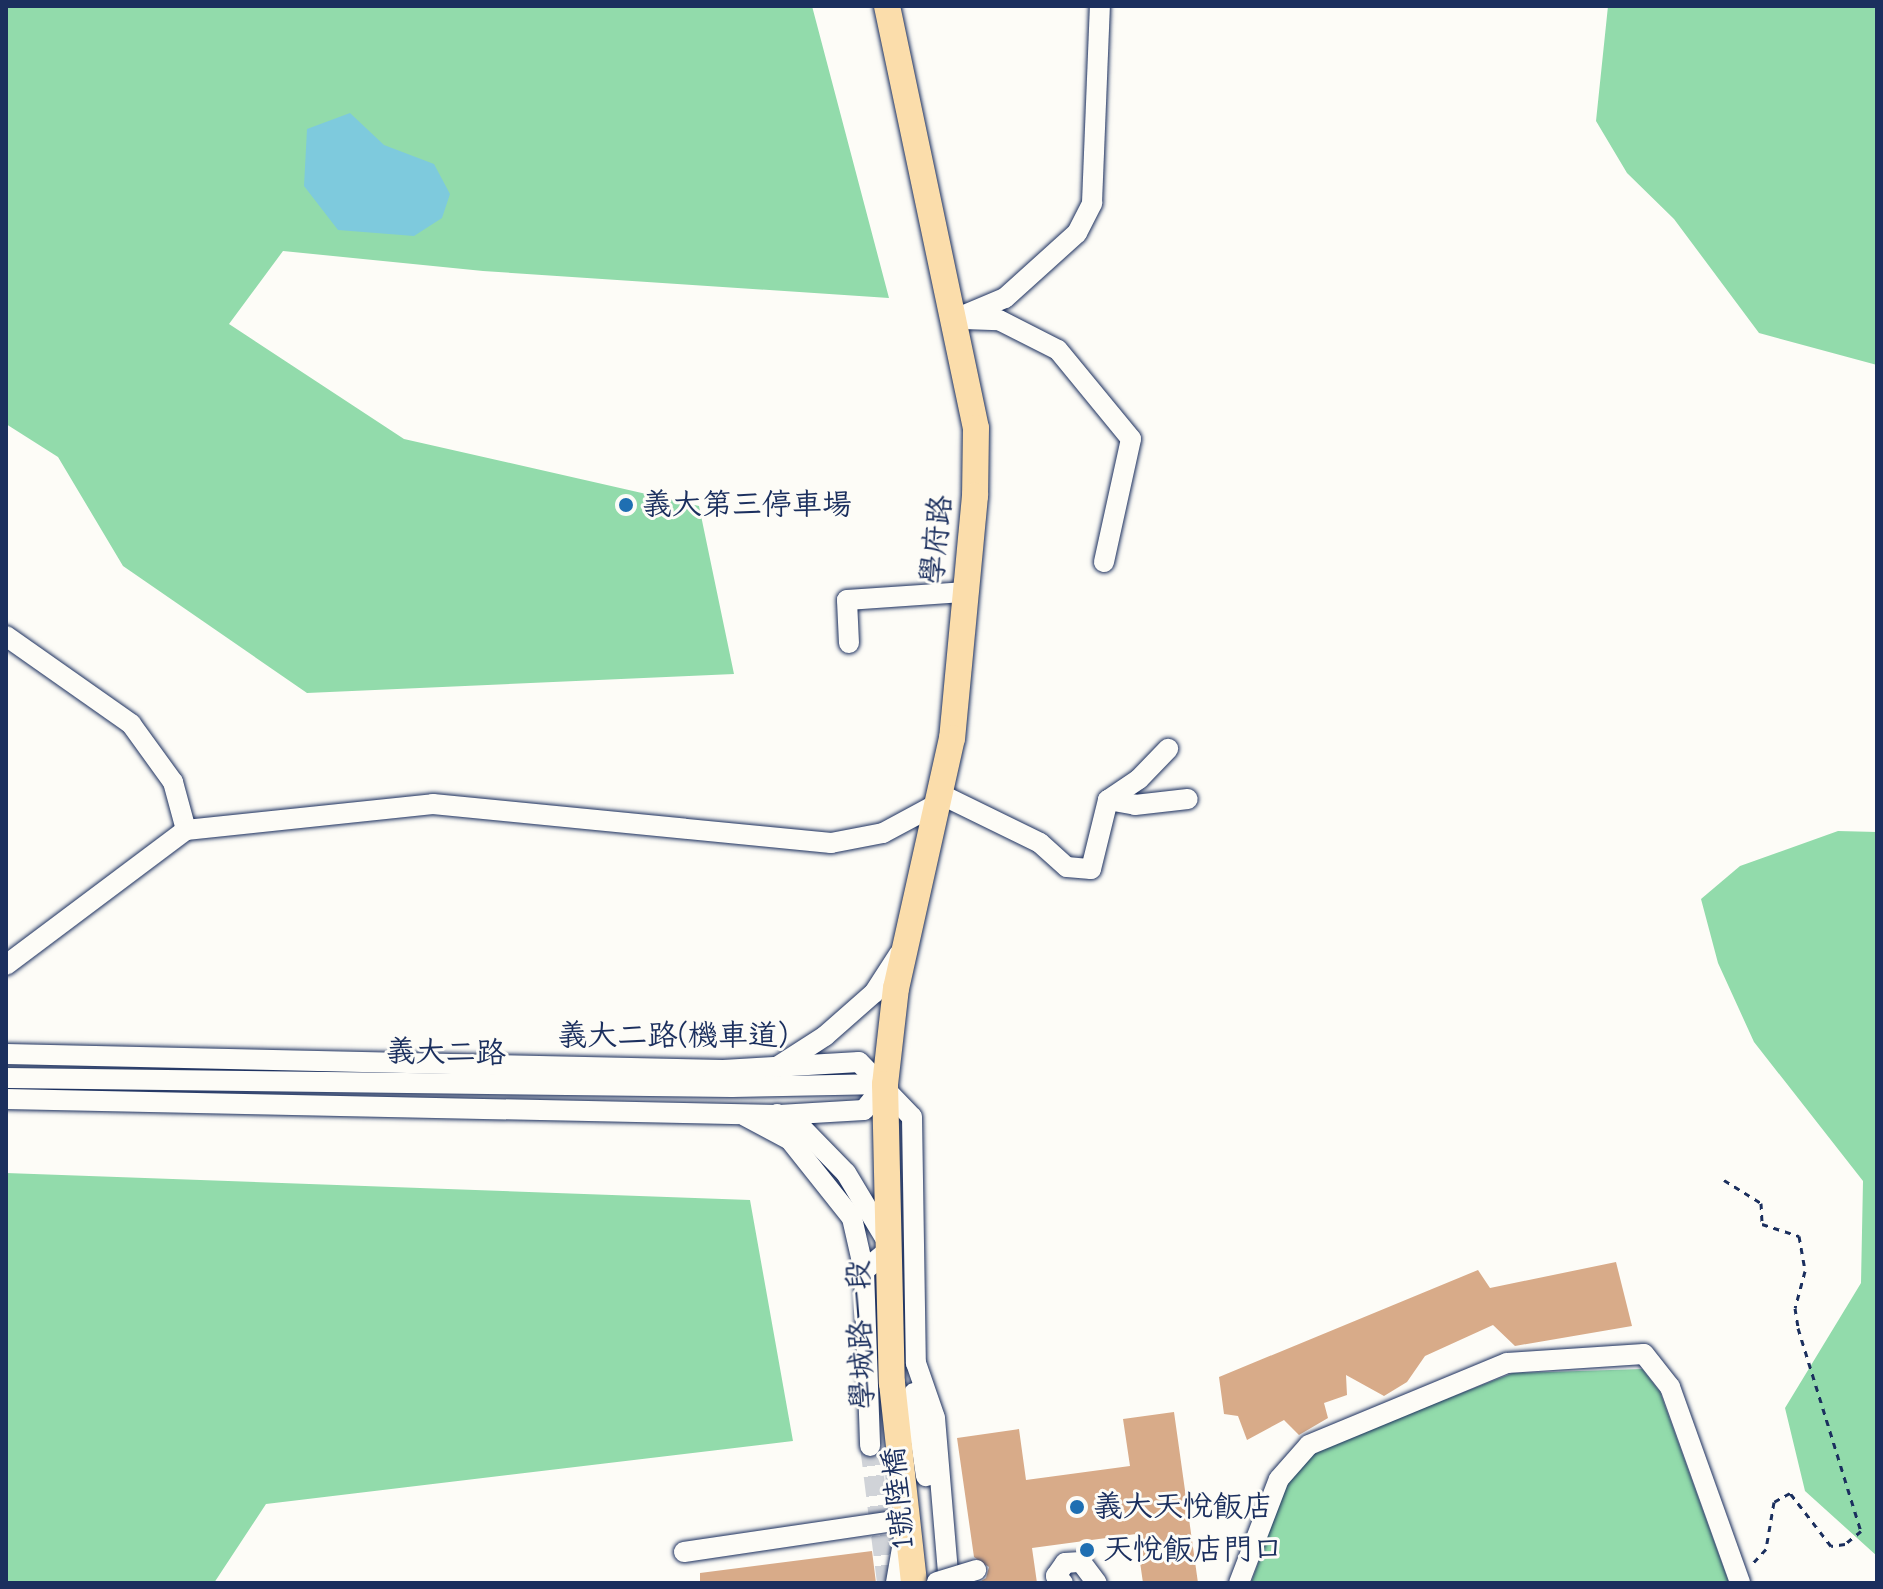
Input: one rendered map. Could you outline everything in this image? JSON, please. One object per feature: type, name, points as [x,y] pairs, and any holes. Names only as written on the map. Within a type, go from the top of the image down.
[{"type":"main road","name":"學府路","points":[[885,1084],[906,944],[952,738],[963,592],[975,496],[976,428],[887,6]]},
{"type":"main road","name":"學城路一段","points":[[885,1084],[892,1329],[914,1583]]},
{"type":"street","points":[[955,319],[1005,298],[1077,233],[1092,203],[1100,6]]},
{"type":"street","points":[[955,319],[999,320],[1058,350],[1131,439],[1104,562]]},
{"type":"street","points":[[849,643],[847,600],[963,592]]},
{"type":"street","points":[[6,636],[131,724],[173,782],[186,830]]},
{"type":"street","points":[[6,965],[186,830],[433,804],[831,843],[883,833],[938,799],[1040,843],[1067,867],[1091,869],[1108,800],[1139,779],[1168,749]]},
{"type":"street","points":[[1108,800],[1135,805],[1188,799]]},
{"type":"street","points":[[732,1087],[777,1067],[825,1036],[874,993],[906,944]]},
{"type":"street","name":"義大二路(機車道)","points":[[6,1054],[777,1067],[859,1062],[885,1084],[912,1117],[916,1363],[935,1418],[949,1583]]},
{"type":"street","name":"義大二路","points":[[6,1078],[732,1087],[885,1084]]},
{"type":"street","points":[[6,1099],[779,1115],[864,1110],[885,1084]]},
{"type":"street","points":[[732,1087],[804,1130],[846,1173],[891,1248],[864,1271]]},
{"type":"street","points":[[738,1113],[790,1140],[852,1218],[864,1271],[870,1446]]},
{"type":"street","name":"1號陸橋","points":[[892,1329],[919,1408],[937,1582]]},
{"type":"street","points":[[1239,1583],[1279,1479],[1309,1445],[1507,1363],[1644,1354],[1670,1387],[1740,1581]]},
{"type":"street","points":[[684,1552],[907,1519],[896,1583]]},
{"type":"street","points":[[1063,1583],[1056,1576],[1065,1563],[1081,1562],[1091,1580]]},
{"type":"street","name":"1號陸橋","points":[[930,1583],[976,1570]]},
{"type":"path","points":[[1724,1180],[1761,1203],[1762,1224],[1799,1236],[1805,1271],[1795,1308],[1798,1328],[1860,1513],[1861,1531],[1845,1544],[1831,1546],[1790,1493],[1774,1502],[1766,1549],[1740,1581]]},
{"type":"green space","points":[[6,6],[812,6],[889,298],[483,271],[283,251],[229,324],[404,439],[699,506],[734,674],[307,693],[123,566],[58,457],[6,424]]},
{"type":"green space","points":[[1608,6],[1877,6],[1877,365],[1759,333],[1674,219],[1627,173],[1596,121]]},
{"type":"green space","points":[[1838,831],[1877,832],[1877,1556],[1805,1491],[1785,1408],[1861,1283],[1863,1181],[1754,1042],[1718,963],[1701,899],[1740,866]]},
{"type":"green space","points":[[6,1173],[750,1200],[793,1441],[266,1504],[214,1583],[6,1583]]},
{"type":"green space","points":[[1642,1369],[1660,1392],[1729,1583],[1251,1583],[1287,1483],[1315,1450],[1513,1373]]},
{"type":"water","points":[[350,113],[384,145],[434,164],[450,194],[442,218],[414,236],[338,230],[304,186],[307,129]]},
{"type":"building","points":[[1616,1262],[1632,1326],[1515,1346],[1493,1325],[1425,1356],[1407,1382],[1384,1396],[1346,1375],[1347,1395],[1324,1403],[1328,1418],[1299,1435],[1284,1420],[1247,1440],[1238,1416],[1224,1414],[1219,1377],[1478,1270],[1490,1288]]},
{"type":"building","name":"義大天悅飯店","points":[[1174,1412],[1198,1583],[1143,1583],[1136,1534],[1032,1548],[1037,1583],[978,1583],[986,1578],[989,1567],[974,1557],[957,1438],[1019,1429],[1026,1480],[1130,1466],[1123,1419]]},
{"type":"building","points":[[872,1551],[876,1583],[700,1583],[700,1573]]},
{"type":"tunnel","points":[[870,1446],[887,1583]]},
{"type":"place","name":"義大第三停車場","points":[[626,505]]},
{"type":"place","name":"義大天悅飯店","points":[[1077,1507]]},
{"type":"place","name":"天悅飯店門口","points":[[1087,1550]]}]
